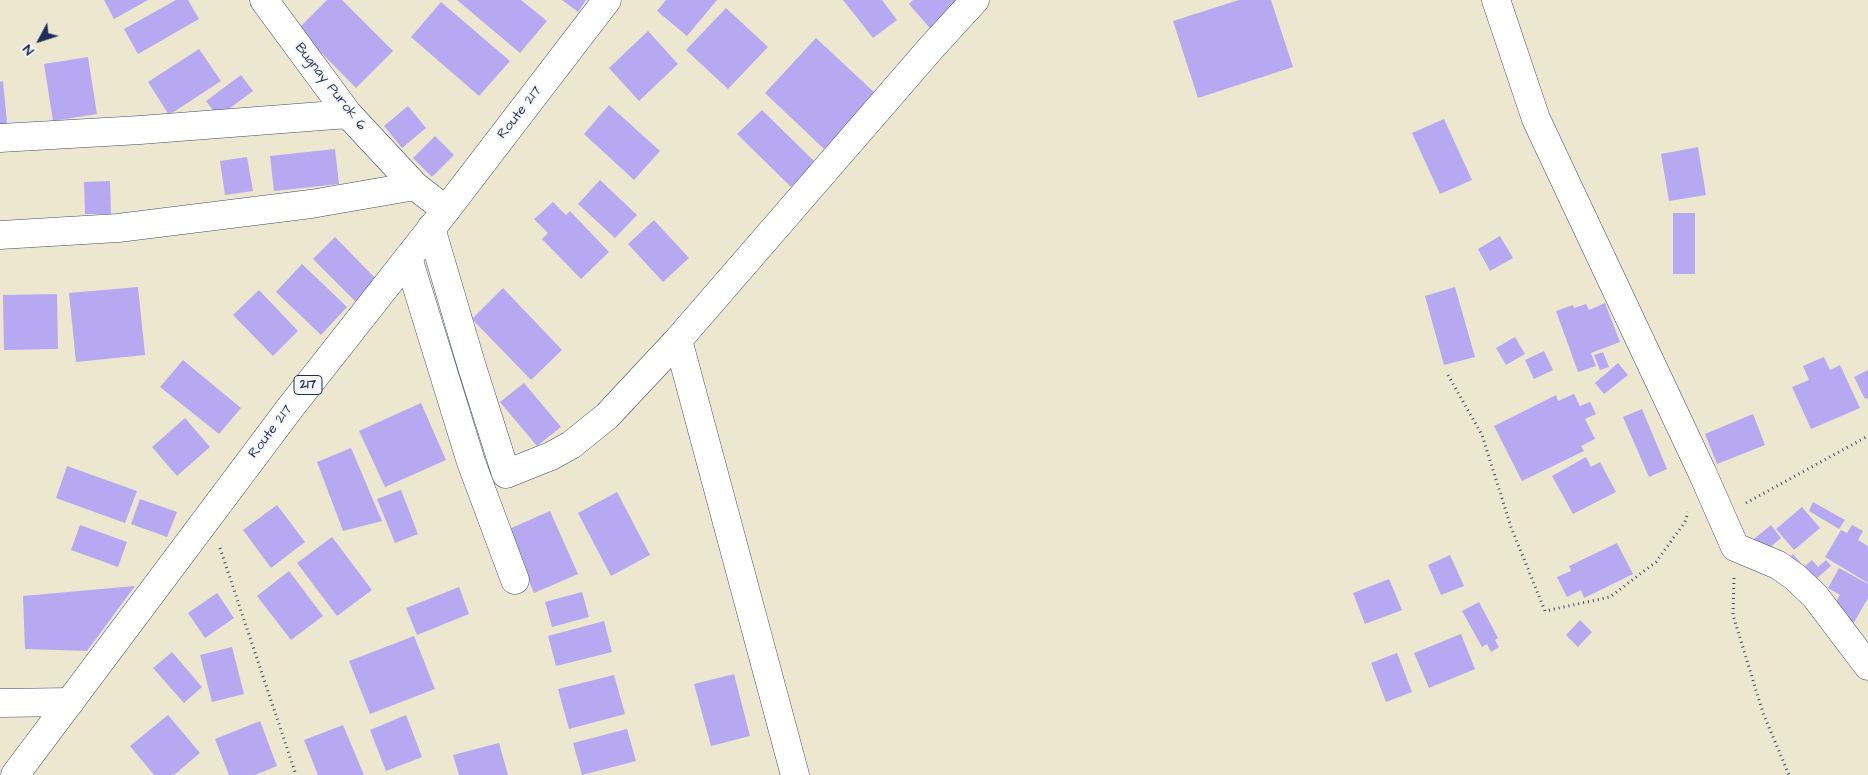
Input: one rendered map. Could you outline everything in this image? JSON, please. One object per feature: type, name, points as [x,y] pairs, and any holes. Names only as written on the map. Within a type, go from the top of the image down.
[{"type":"street","name":"Bugnay Purok 6","points":[[264,0],[348,114],[415,186],[439,219]]},
{"type":"street","name":"Route 217","points":[[15,775],[114,645],[209,514],[607,0]]},
{"type":"street","points":[[439,219],[472,367],[506,474],[551,456],[571,445],[607,416],[678,340],[975,0]]},
{"type":"street","points":[[1496,0],[1536,119],[1702,472],[1735,547],[1778,565],[1795,577],[1815,596],[1868,666]]},
{"type":"street","points":[[0,138],[140,130],[348,114]]},
{"type":"street","points":[[0,235],[118,228],[311,204],[415,186]]},
{"type":"street","points":[[408,258],[471,462],[515,580]]},
{"type":"street","points":[[678,340],[795,775]]},
{"type":"street","points":[[0,703],[70,702]]},
{"type":"path","points":[[1448,375],[1482,435],[1511,527],[1545,611],[1610,598],[1656,562],[1685,522],[1702,472]]},
{"type":"path","points":[[1722,516],[1868,436]]},
{"type":"path","points":[[209,514],[296,775]]},
{"type":"path","points":[[1735,547],[1733,615],[1763,712],[1789,775]]},
{"type":"building","points":[[104,0],[148,0],[114,19]]},
{"type":"building","points":[[176,0],[188,0],[199,19],[138,54],[124,29]]},
{"type":"building","points":[[327,0],[342,0],[393,51],[356,88],[298,29]]},
{"type":"building","points":[[457,0],[521,0],[547,21],[520,53]]},
{"type":"building","points":[[562,0],[586,0],[578,12]]},
{"type":"building","points":[[666,0],[717,0],[687,36],[657,11]]},
{"type":"building","points":[[843,0],[882,0],[897,20],[873,38]]},
{"type":"building","points":[[913,0],[966,0],[934,33],[909,4]]},
{"type":"building","points":[[1239,0],[1271,0],[1293,67],[1198,98],[1173,21]]},
{"type":"building","points":[[441,2],[510,61],[479,96],[411,37]]},
{"type":"building","points":[[726,8],[768,47],[728,89],[686,50]]},
{"type":"building","points":[[648,31],[678,64],[639,101],[609,68]]},
{"type":"building","points":[[816,38],[876,94],[824,149],[765,93]]},
{"type":"building","points":[[199,49],[221,81],[169,115],[148,82]]},
{"type":"building","points":[[88,57],[97,114],[53,121],[44,64]]},
{"type":"building","points":[[241,75],[253,91],[218,117],[206,101]]},
{"type":"building","points":[[3,81],[8,133],[0,134],[0,82]]},
{"type":"building","points":[[609,105],[660,151],[634,180],[584,134]]},
{"type":"building","points":[[408,106],[426,128],[402,148],[384,126]]},
{"type":"building","points":[[762,110],[815,162],[791,187],[737,134]]},
{"type":"building","points":[[1444,119],[1472,180],[1440,194],[1412,133]]},
{"type":"building","points":[[435,136],[454,155],[432,177],[413,158]]},
{"type":"building","points":[[1698,147],[1706,195],[1669,201],[1661,154]]},
{"type":"building","points":[[335,149],[339,184],[274,191],[270,156]]},
{"type":"building","points":[[247,157],[253,191],[225,195],[220,161]]},
{"type":"building","points":[[600,180],[637,215],[615,238],[578,204]]},
{"type":"building","points":[[110,181],[111,214],[85,214],[84,182]]},
{"type":"building","points":[[553,202],[566,215],[570,211],[609,252],[581,279],[542,239],[548,233],[534,219]]},
{"type":"building","points":[[1673,213],[1695,213],[1695,274],[1673,274]]},
{"type":"building","points":[[654,220],[689,258],[663,282],[628,244]]},
{"type":"building","points":[[1500,236],[1513,258],[1490,271],[1478,249]]},
{"type":"building","points":[[335,237],[377,280],[356,302],[313,259]]},
{"type":"building","points":[[302,264],[347,307],[321,335],[276,292]]},
{"type":"building","points":[[138,287],[145,355],[76,362],[69,293]]},
{"type":"building","points":[[1455,287],[1475,357],[1444,365],[1425,296]]},
{"type":"building","points":[[503,288],[562,350],[531,380],[472,319]]},
{"type":"building","points":[[259,290],[298,331],[273,356],[233,315]]},
{"type":"building","points":[[57,294],[58,349],[4,350],[3,295]]},
{"type":"building","points":[[1605,303],[1620,342],[1591,353],[1596,366],[1578,372],[1556,311],[1573,305],[1574,308],[1586,304],[1589,310]]},
{"type":"building","points":[[1515,337],[1525,354],[1506,365],[1496,348]]},
{"type":"building","points":[[1544,351],[1553,370],[1534,379],[1525,360]]},
{"type":"building","points":[[1603,352],[1609,367],[1600,370],[1594,355]]},
{"type":"building","points":[[1824,357],[1830,370],[1840,365],[1860,408],[1811,429],[1792,387],[1809,380],[1803,366]]},
{"type":"building","points":[[183,360],[241,408],[219,434],[160,387]]},
{"type":"building","points":[[1618,363],[1628,375],[1604,394],[1595,383]]},
{"type":"building","points":[[1868,370],[1868,398],[1865,399],[1854,377]]},
{"type":"building","points":[[524,383],[561,427],[537,446],[500,402]]},
{"type":"building","points":[[1574,394],[1580,406],[1590,402],[1596,414],[1585,419],[1595,439],[1581,446],[1584,451],[1522,481],[1494,426],[1556,395],[1558,401]]},
{"type":"building","points":[[421,403],[446,460],[385,487],[359,431]]},
{"type":"building","points":[[1642,409],[1667,469],[1649,477],[1623,417]]},
{"type":"building","points":[[1753,414],[1765,445],[1717,464],[1705,434]]},
{"type":"building","points":[[185,418],[210,447],[177,476],[152,447]]},
{"type":"building","points":[[351,448],[382,521],[343,531],[317,462]]},
{"type":"building","points":[[1586,457],[1591,467],[1600,462],[1616,492],[1573,514],[1552,476]]},
{"type":"building","points":[[67,466],[137,491],[125,523],[56,498]]},
{"type":"building","points":[[401,490],[418,534],[395,543],[377,499]]},
{"type":"building","points":[[617,492],[650,555],[611,576],[578,513]]},
{"type":"building","points":[[140,499],[177,512],[167,537],[131,524]]},
{"type":"building","points":[[1813,502],[1845,520],[1839,529],[1809,511]]},
{"type":"building","points":[[277,505],[305,542],[271,568],[243,530]]},
{"type":"building","points":[[1802,507],[1820,528],[1794,550],[1776,529]]},
{"type":"building","points":[[550,511],[578,574],[534,593],[507,530]]},
{"type":"building","points":[[80,525],[127,542],[118,567],[71,550]]},
{"type":"building","points":[[1771,525],[1781,538],[1760,556],[1749,543]]},
{"type":"building","points":[[1852,525],[1863,531],[1858,540],[1868,546],[1868,583],[1825,557],[1841,530],[1847,533]]},
{"type":"building","points":[[332,537],[372,590],[337,616],[297,563]]},
{"type":"building","points":[[1617,543],[1633,574],[1584,598],[1581,590],[1567,597],[1557,577],[1571,571],[1569,566]]},
{"type":"building","points":[[1793,554],[1804,567],[1812,560],[1818,567],[1826,560],[1831,566],[1808,586],[1786,561]]},
{"type":"building","points":[[1450,555],[1464,586],[1441,595],[1428,565]]},
{"type":"building","points":[[1839,568],[1868,584],[1868,598],[1852,626],[1829,613],[1840,595],[1828,588]]},
{"type":"building","points":[[289,571],[323,616],[291,640],[257,596]]},
{"type":"building","points":[[1389,579],[1402,610],[1365,624],[1353,593]]},
{"type":"building","points":[[135,586],[87,651],[25,649],[23,596]]},
{"type":"building","points":[[459,587],[469,614],[417,635],[406,608]]},
{"type":"building","points":[[582,592],[589,617],[552,627],[545,602]]},
{"type":"building","points":[[217,593],[234,618],[205,638],[188,613]]},
{"type":"building","points":[[1479,602],[1498,638],[1495,640],[1499,647],[1491,652],[1487,644],[1482,647],[1462,611]]},
{"type":"building","points":[[1580,620],[1592,632],[1578,647],[1566,635]]},
{"type":"building","points":[[604,621],[612,652],[556,666],[548,636]]},
{"type":"building","points":[[1461,634],[1475,669],[1429,688],[1414,653]]},
{"type":"building","points":[[414,636],[435,689],[370,714],[349,661]]},
{"type":"building","points":[[232,647],[244,694],[212,702],[200,655]]},
{"type":"building","points":[[172,652],[202,687],[184,703],[153,668]]},
{"type":"building","points":[[1397,653],[1412,692],[1386,702],[1371,663]]},
{"type":"building","points":[[734,674],[750,736],[711,746],[694,684]]},
{"type":"building","points":[[614,675],[625,714],[569,729],[558,689]]},
{"type":"building","points":[[168,715],[200,753],[174,775],[154,775],[130,746]]},
{"type":"building","points":[[406,715],[422,757],[386,771],[370,730]]},
{"type":"building","points":[[260,721],[277,766],[255,775],[229,775],[215,739]]},
{"type":"building","points":[[343,725],[364,775],[318,775],[304,740]]},
{"type":"building","points":[[627,729],[636,761],[582,775],[573,743]]},
{"type":"building","points":[[499,743],[508,775],[459,775],[453,755]]}]
